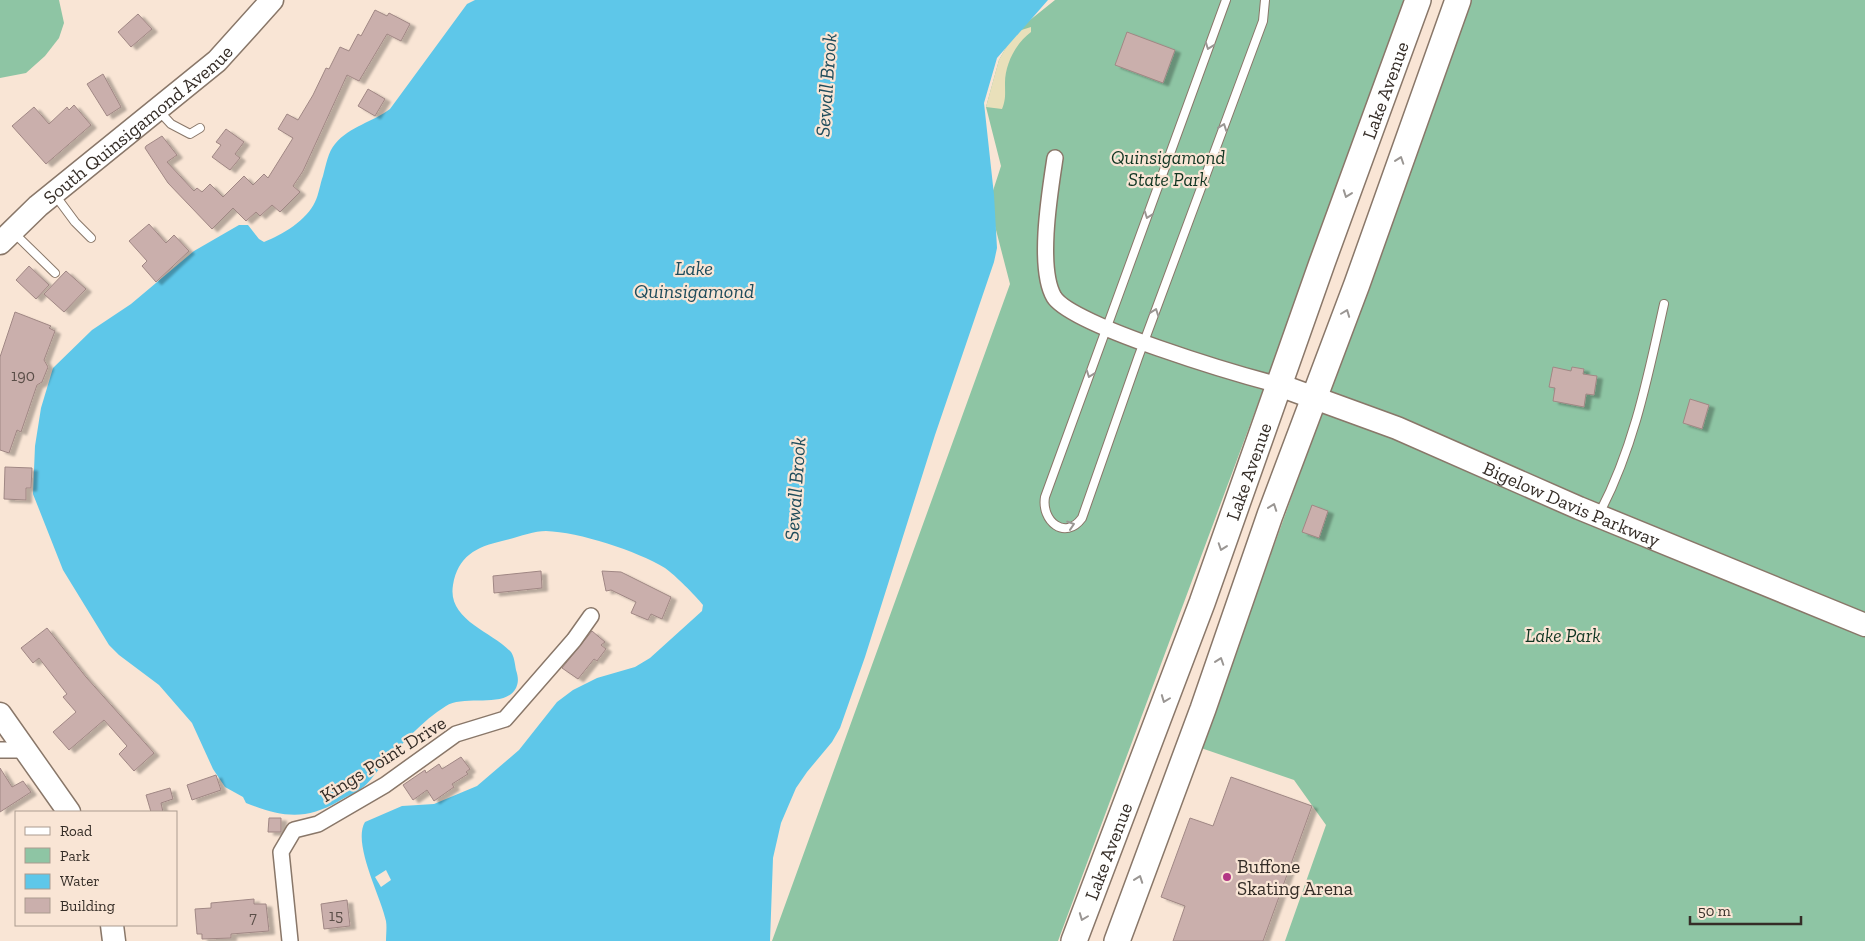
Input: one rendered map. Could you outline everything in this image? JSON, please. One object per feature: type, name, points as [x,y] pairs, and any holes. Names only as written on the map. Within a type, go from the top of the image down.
[{"type":"main road","name":"South Quinsigamond Avenue","points":[[6,237],[54,193],[224,55],[272,0]]},
{"type":"main road","name":"Lake Avenue","points":[[1074,941],[1202,603],[1418,0]]},
{"type":"main road","name":"Lake Avenue","points":[[1117,941],[1203,709],[1458,0]]},
{"type":"main road","name":"Bigelow Davis Parkway","points":[[1279,385],[1314,396],[1397,428],[1598,515],[1865,625]]},
{"type":"main road","points":[[0,714],[68,811]]},
{"type":"main road","points":[[112,926],[114,941]]},
{"type":"street","points":[[1055,158],[1047,208],[1046,246],[1047,274],[1054,296],[1073,314],[1106,328],[1230,373],[1279,385]]},
{"type":"street","name":"Kings Point Drive","points":[[290,941],[281,852],[294,830],[318,824],[385,785],[456,734],[504,719],[574,640],[591,616]]},
{"type":"street","points":[[0,750],[25,750]]},
{"type":"lane","points":[[1226,0],[1045,497],[1044,508],[1046,515],[1052,523],[1058,526],[1065,528],[1073,526],[1082,518],[1144,342],[1263,21],[1266,0]]},
{"type":"lane","points":[[158,110],[171,124],[190,134],[200,128]]},
{"type":"lane","points":[[54,193],[75,222],[91,238]]},
{"type":"lane","points":[[6,237],[55,273]]},
{"type":"lane","points":[[1598,515],[1624,461],[1648,377],[1664,304]]},
{"type":"green space","points":[[0,0],[59,0],[64,23],[59,38],[45,56],[26,73],[0,78]]},
{"type":"green space","name":"Quinsigamond State Park","points":[[1055,0],[1408,0],[1058,941],[772,941],[1010,284],[989,203],[1001,166],[986,107],[999,60],[1015,32]]},
{"type":"green space","name":"Lake Park","points":[[1471,0],[1865,0],[1865,941],[1285,941],[1326,825],[1294,780],[1201,748]]},
{"type":"sand","points":[[1031,27],[1031,32],[1016,48],[1009,61],[1005,99],[1002,109],[986,107],[999,60],[1015,32]]},
{"type":"water","name":"Lake Quinsigamond","points":[[475,0],[1048,0],[997,58],[984,103],[994,195],[997,248],[994,262],[935,435],[865,657],[840,728],[832,742],[796,788],[781,823],[773,858],[770,941],[386,941],[386,921],[362,843],[362,831],[365,822],[402,806],[434,804],[477,786],[519,750],[557,702],[573,690],[597,678],[635,667],[650,658],[702,611],[703,605],[665,568],[624,549],[559,532],[536,532],[493,543],[476,550],[464,560],[455,575],[453,597],[463,616],[511,652],[518,677],[516,688],[511,694],[503,698],[463,701],[446,706],[419,727],[360,790],[315,812],[293,815],[282,814],[246,803],[243,797],[225,787],[213,769],[192,723],[159,685],[119,655],[109,645],[63,570],[33,494],[35,446],[41,408],[53,368],[92,330],[131,304],[194,251],[239,225],[248,225],[259,239],[264,242],[286,231],[300,221],[315,202],[329,155],[335,144],[355,128],[390,109],[467,4]]},
{"type":"pier","points":[[386,870],[391,880],[381,887],[375,877]]},
{"type":"building","points":[[375,10],[387,16],[389,13],[410,24],[401,41],[387,34],[359,81],[347,75],[303,171],[293,186],[300,192],[280,212],[272,205],[260,216],[256,212],[246,221],[233,208],[212,229],[168,183],[145,148],[146,146],[162,136],[177,155],[167,162],[194,191],[197,188],[202,192],[210,184],[223,197],[244,176],[253,185],[264,174],[268,178],[293,138],[278,129],[287,114],[298,120],[326,68],[329,69],[340,47],[349,51],[358,34],[361,36]]},
{"type":"building","points":[[138,14],[152,29],[131,47],[118,32]]},
{"type":"building","points":[[1127,32],[1175,50],[1163,83],[1115,65]]},
{"type":"building","points":[[103,74],[121,107],[107,116],[87,84]]},
{"type":"building","points":[[368,89],[385,99],[375,116],[358,106]]},
{"type":"building","points":[[74,105],[91,125],[46,164],[12,126],[34,107],[49,124],[67,107],[69,110]]},
{"type":"building","points":[[226,129],[244,142],[235,154],[240,158],[230,170],[212,157],[221,145],[216,142]]},
{"type":"building","points":[[149,224],[166,243],[174,235],[189,251],[156,282],[142,266],[147,261],[129,241]]},
{"type":"building","points":[[29,266],[49,285],[36,299],[16,280]]},
{"type":"building","points":[[66,271],[86,289],[64,312],[44,294]]},
{"type":"building","points":[[15,312],[51,326],[49,328],[55,331],[44,360],[48,367],[42,382],[37,385],[21,432],[17,430],[9,453],[0,450],[0,357]]},
{"type":"building","points":[[1553,367],[1571,371],[1572,367],[1584,369],[1583,374],[1597,376],[1594,395],[1586,394],[1584,407],[1553,401],[1555,388],[1549,387]]},
{"type":"building","points":[[1690,399],[1709,405],[1702,429],[1683,423]]},
{"type":"building","points":[[5,467],[32,468],[31,488],[26,488],[26,500],[4,499]]},
{"type":"building","points":[[1312,505],[1328,511],[1319,538],[1302,532]]},
{"type":"building","points":[[541,571],[542,588],[494,593],[493,576]]},
{"type":"building","points":[[602,571],[621,572],[671,597],[662,619],[651,614],[648,620],[631,613],[636,602],[611,590],[606,591]]},
{"type":"building","points":[[47,628],[86,677],[154,753],[134,771],[119,754],[127,746],[104,720],[69,750],[53,732],[76,712],[63,697],[67,694],[39,658],[33,663],[21,648]]},
{"type":"building","points":[[592,631],[605,642],[601,645],[606,649],[597,661],[594,659],[578,679],[562,668]]},
{"type":"building","points":[[461,757],[470,769],[466,772],[468,774],[452,784],[454,787],[434,801],[427,790],[413,800],[403,785],[425,770],[426,773],[439,764],[442,769]]},
{"type":"building","points":[[0,768],[12,787],[23,781],[31,792],[0,812]]},
{"type":"building","points":[[216,775],[221,790],[192,800],[187,785]]},
{"type":"building","name":"Buffone Skating Arena","points":[[1231,777],[1312,806],[1263,941],[1173,941],[1185,906],[1161,897],[1190,818],[1213,826]]},
{"type":"building","points":[[170,788],[173,799],[161,803],[163,811],[151,811],[146,795]]},
{"type":"building","points":[[269,818],[281,818],[281,832],[268,832]]},
{"type":"building","points":[[254,899],[254,904],[266,904],[269,931],[231,934],[231,938],[202,939],[202,934],[197,934],[195,909],[211,908],[211,903]]},
{"type":"building","points":[[347,900],[350,926],[324,929],[321,904]]},
{"type":"place","name":"Buffone Skating Arena","points":[[1227,877]]},
{"type":"water label","name":"Sewall Brook","points":[[826,85]]},
{"type":"water label","name":"Sewall Brook","points":[[795,489]]}]
